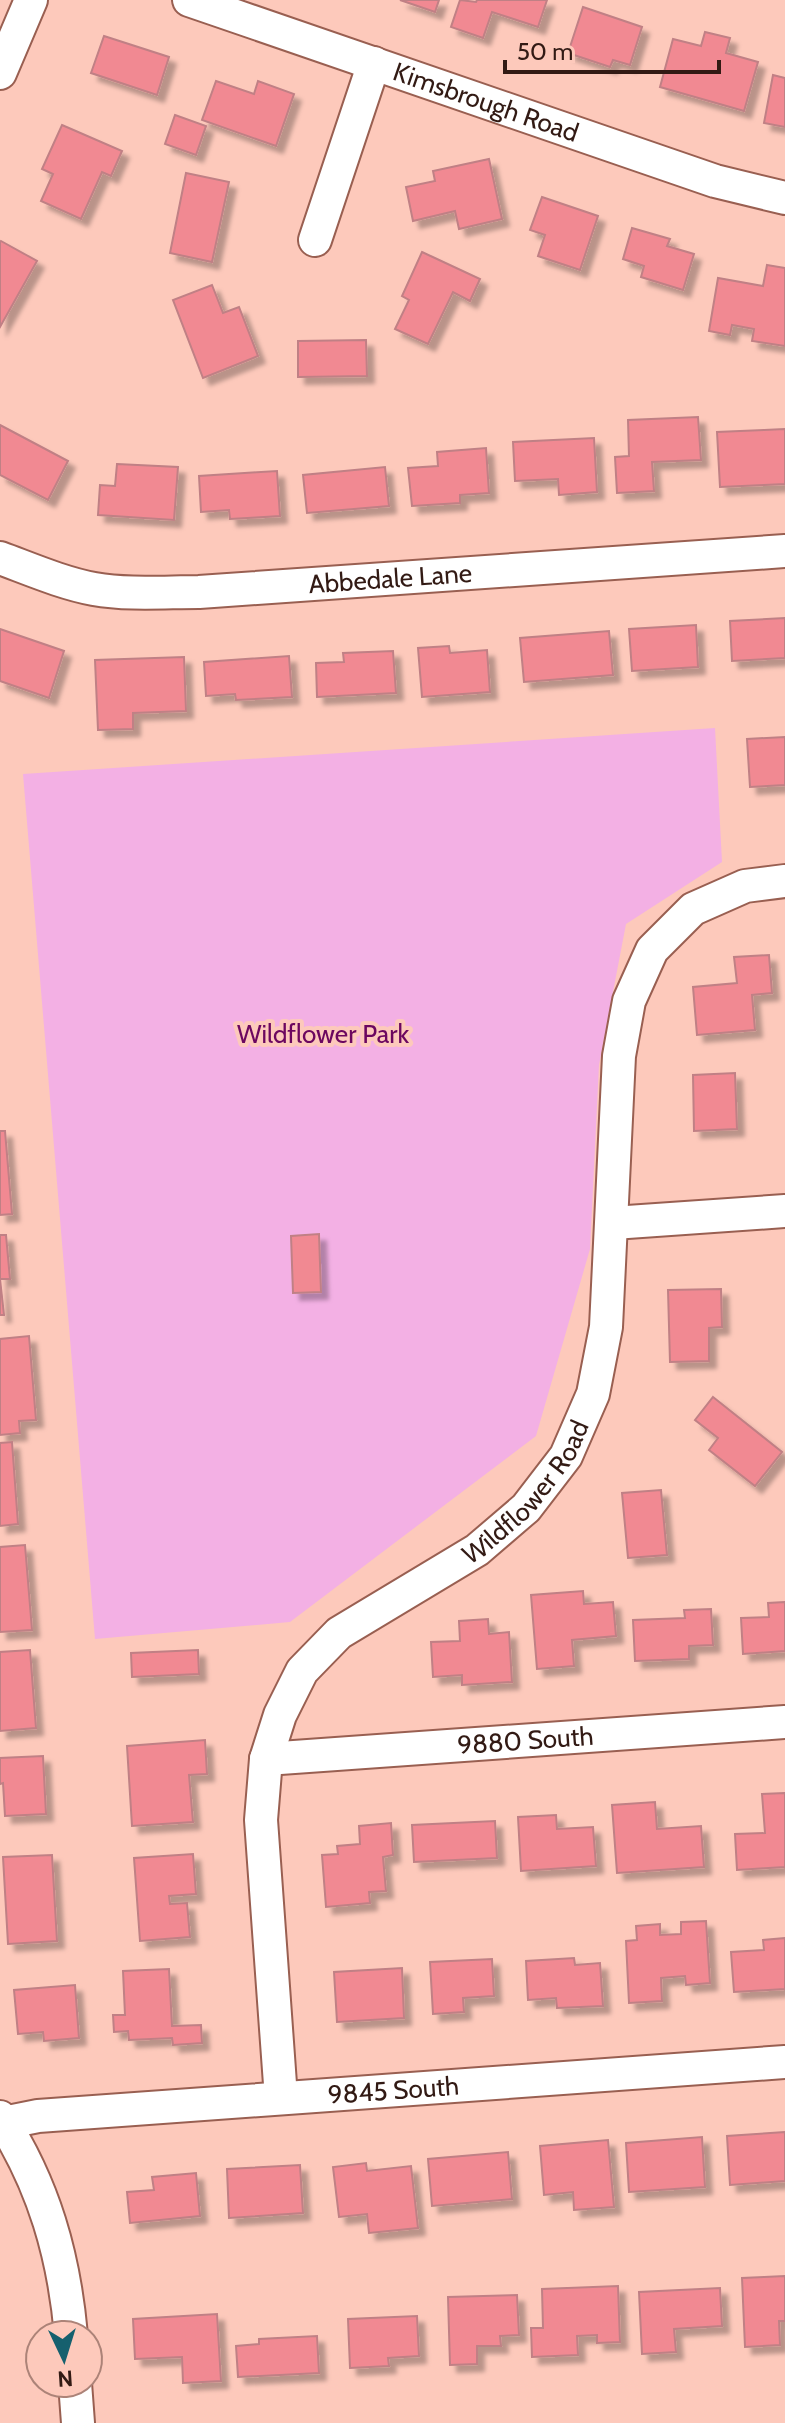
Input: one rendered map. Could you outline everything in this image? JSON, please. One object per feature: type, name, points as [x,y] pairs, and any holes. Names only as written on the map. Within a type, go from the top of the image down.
[{"type":"street","points":[[0,73],[31,0]]},
{"type":"street","name":"Kimsbrough Road","points":[[189,0],[715,181],[785,198]]},
{"type":"street","points":[[315,240],[374,63]]},
{"type":"street","name":"Abbedale Lane","points":[[0,558],[94,589],[146,593],[199,592],[785,551]]},
{"type":"street","name":"Wildflower Road","points":[[281,2098],[261,1820],[266,1759],[280,1715],[302,1671],[339,1633],[477,1550],[526,1508],[566,1456],[593,1394],[606,1327],[619,1056],[629,1001],[652,950],[693,909],[745,886],[785,881]]},
{"type":"street","points":[[613,1223],[785,1211]]},
{"type":"street","name":"9880 South","points":[[266,1759],[785,1722]]},
{"type":"street","name":"9845 South","points":[[2,2120],[785,2062]]},
{"type":"street","points":[[2,2120],[42,2197],[59,2251],[69,2319]]},
{"type":"street","points":[[76,2399],[78,2423]]},
{"type":"green space","name":"Wildflower Park","points":[[715,728],[722,862],[626,924],[599,1065],[590,1249],[536,1436],[290,1622],[95,1639],[23,774]]},
{"type":"building","points":[[400,0],[439,0],[435,12]]},
{"type":"building","points":[[460,0],[547,0],[538,27],[492,12],[483,38],[451,27]]},
{"type":"building","points":[[583,7],[642,27],[630,65],[613,60],[610,67],[568,53]]},
{"type":"building","points":[[705,32],[730,38],[726,53],[758,62],[744,111],[660,87],[673,39],[701,46]]},
{"type":"building","points":[[104,36],[169,57],[157,95],[91,73]]},
{"type":"building","points":[[773,75],[785,78],[785,127],[764,123]]},
{"type":"building","points":[[216,81],[254,94],[258,81],[294,94],[276,146],[202,120]]},
{"type":"building","points":[[175,115],[206,126],[196,155],[165,144]]},
{"type":"building","points":[[62,125],[122,151],[111,176],[102,172],[81,219],[41,201],[53,174],[42,169]]},
{"type":"building","points":[[489,159],[502,219],[459,229],[455,211],[413,221],[406,187],[435,181],[433,171]]},
{"type":"building","points":[[186,173],[229,182],[212,262],[170,253]]},
{"type":"building","points":[[542,197],[598,216],[580,270],[538,256],[545,235],[530,230]]},
{"type":"building","points":[[632,228],[670,239],[667,246],[694,254],[683,290],[641,277],[644,266],[623,259]]},
{"type":"building","points":[[0,242],[37,261],[0,327]]},
{"type":"building","points":[[422,252],[480,279],[470,301],[453,292],[428,344],[395,329],[409,300],[402,296]]},
{"type":"building","points":[[767,265],[785,268],[785,346],[752,341],[754,329],[732,325],[730,335],[709,331],[718,278],[763,286]]},
{"type":"building","points":[[212,285],[223,313],[239,307],[258,356],[203,378],[173,300]]},
{"type":"building","points":[[366,340],[367,376],[298,377],[298,341]]},
{"type":"building","points":[[698,417],[701,460],[652,462],[654,491],[617,493],[615,457],[629,456],[628,420]]},
{"type":"building","points":[[0,425],[68,461],[48,500],[0,475]]},
{"type":"building","points":[[785,429],[785,484],[720,487],[717,432]]},
{"type":"building","points":[[594,438],[597,492],[559,495],[558,479],[515,481],[513,442]]},
{"type":"building","points":[[486,448],[489,493],[460,495],[460,503],[412,506],[408,468],[438,466],[437,452]]},
{"type":"building","points":[[117,464],[178,467],[174,520],[98,515],[100,485],[115,486]]},
{"type":"building","points":[[385,467],[389,506],[307,513],[303,475]]},
{"type":"building","points":[[277,471],[280,516],[230,519],[229,510],[201,512],[199,476]]},
{"type":"building","points":[[785,618],[785,658],[732,661],[730,621]]},
{"type":"building","points":[[696,625],[698,667],[632,671],[629,629]]},
{"type":"building","points":[[0,629],[64,651],[49,698],[0,681]]},
{"type":"building","points":[[609,631],[613,675],[524,682],[520,638]]},
{"type":"building","points":[[449,646],[450,653],[487,650],[490,692],[422,697],[418,648]]},
{"type":"building","points":[[393,651],[396,693],[317,697],[316,663],[344,662],[343,653]]},
{"type":"building","points":[[289,656],[292,697],[236,700],[235,694],[206,696],[204,662]]},
{"type":"building","points":[[184,657],[186,711],[133,713],[133,729],[98,730],[95,660]]},
{"type":"building","points":[[785,737],[785,785],[750,787],[747,739]]},
{"type":"building","points":[[769,955],[772,993],[752,995],[755,1030],[697,1035],[693,987],[737,983],[734,957]]},
{"type":"building","points":[[735,1073],[737,1129],[694,1131],[693,1075]]},
{"type":"building","points":[[0,1131],[5,1131],[12,1214],[0,1215]]},
{"type":"building","points":[[319,1234],[321,1292],[293,1293],[291,1236]]},
{"type":"building","points":[[0,1235],[6,1235],[10,1279],[0,1279]]},
{"type":"building","points":[[0,1279],[4,1315],[0,1315]]},
{"type":"building","points":[[721,1289],[722,1327],[709,1328],[709,1361],[670,1362],[668,1290]]},
{"type":"building","points":[[29,1336],[36,1420],[19,1421],[20,1433],[0,1435],[0,1339]]},
{"type":"building","points":[[713,1397],[782,1452],[755,1486],[709,1450],[718,1438],[695,1420]]},
{"type":"building","points":[[12,1442],[18,1524],[0,1526],[0,1443]]},
{"type":"building","points":[[661,1490],[667,1555],[628,1558],[622,1493]]},
{"type":"building","points":[[25,1545],[32,1630],[0,1632],[0,1547]]},
{"type":"building","points":[[583,1591],[584,1604],[613,1602],[616,1636],[572,1640],[574,1666],[537,1669],[531,1595]]},
{"type":"building","points":[[785,1602],[785,1651],[743,1654],[741,1618],[769,1617],[768,1603]]},
{"type":"building","points":[[711,1609],[713,1645],[689,1646],[689,1659],[635,1661],[633,1620],[685,1618],[684,1610]]},
{"type":"building","points":[[488,1619],[489,1634],[509,1632],[512,1682],[462,1685],[462,1675],[433,1677],[431,1642],[460,1641],[459,1621]]},
{"type":"building","points":[[30,1650],[36,1728],[0,1731],[0,1652]]},
{"type":"building","points":[[198,1650],[199,1674],[132,1677],[131,1653]]},
{"type":"building","points":[[205,1740],[207,1774],[189,1775],[193,1822],[132,1826],[127,1746]]},
{"type":"building","points":[[43,1756],[46,1814],[5,1816],[0,1758]]},
{"type":"building","points":[[785,1793],[785,1867],[737,1870],[735,1834],[765,1833],[762,1794]]},
{"type":"building","points":[[655,1802],[657,1829],[701,1826],[704,1867],[617,1873],[612,1805]]},
{"type":"building","points":[[556,1815],[557,1829],[593,1827],[596,1866],[521,1871],[518,1817]]},
{"type":"building","points":[[495,1821],[497,1858],[414,1862],[412,1825]]},
{"type":"building","points":[[391,1823],[393,1855],[383,1857],[386,1891],[369,1892],[370,1903],[326,1907],[322,1855],[338,1854],[337,1846],[360,1844],[359,1826]]},
{"type":"building","points":[[193,1854],[196,1894],[169,1896],[170,1904],[187,1903],[190,1937],[140,1941],[134,1858]]},
{"type":"building","points":[[52,1855],[57,1941],[8,1944],[3,1857]]},
{"type":"building","points":[[706,1921],[710,1983],[686,1985],[685,1976],[661,1978],[662,2001],[629,2003],[626,1941],[637,1940],[636,1926],[660,1924],[660,1935],[681,1934],[681,1922]]},
{"type":"building","points":[[785,1938],[785,1989],[734,1992],[731,1952],[764,1950],[763,1940]]},
{"type":"building","points":[[574,1958],[575,1965],[600,1963],[603,2006],[557,2008],[556,1998],[528,2000],[526,1961]]},
{"type":"building","points":[[492,1959],[494,1996],[463,1998],[464,2012],[433,2014],[430,1962]]},
{"type":"building","points":[[402,1968],[404,2018],[337,2022],[334,1972]]},
{"type":"building","points":[[169,1969],[172,2026],[201,2025],[202,2043],[173,2045],[172,2038],[129,2040],[128,2031],[114,2032],[113,2015],[125,2015],[123,1971]]},
{"type":"building","points":[[75,1985],[79,2038],[44,2041],[43,2032],[18,2034],[14,1990]]},
{"type":"building","points":[[785,2132],[785,2181],[730,2185],[727,2136]]},
{"type":"building","points":[[702,2137],[705,2187],[629,2192],[626,2143]]},
{"type":"building","points":[[608,2140],[614,2207],[574,2210],[573,2192],[544,2195],[540,2146]]},
{"type":"building","points":[[508,2152],[512,2199],[432,2206],[428,2159]]},
{"type":"building","points":[[366,2163],[367,2171],[411,2166],[418,2228],[369,2233],[367,2214],[339,2217],[333,2167]]},
{"type":"building","points":[[300,2165],[303,2213],[229,2218],[227,2169]]},
{"type":"building","points":[[196,2173],[200,2216],[130,2223],[127,2192],[154,2190],[152,2177]]},
{"type":"building","points":[[785,2276],[785,2321],[779,2321],[780,2345],[745,2347],[742,2278]]},
{"type":"building","points":[[618,2286],[620,2342],[597,2343],[597,2335],[577,2336],[578,2355],[532,2357],[531,2328],[543,2328],[542,2289]]},
{"type":"building","points":[[720,2288],[722,2326],[674,2329],[676,2352],[642,2354],[639,2292]]},
{"type":"building","points":[[517,2295],[519,2335],[500,2336],[501,2346],[477,2346],[477,2364],[450,2365],[448,2297]]},
{"type":"building","points":[[217,2314],[221,2381],[183,2383],[182,2357],[135,2359],[133,2319]]},
{"type":"building","points":[[417,2316],[419,2356],[388,2358],[389,2366],[350,2368],[348,2319]]},
{"type":"building","points":[[317,2336],[319,2373],[238,2377],[236,2346],[259,2344],[259,2339]]}]
